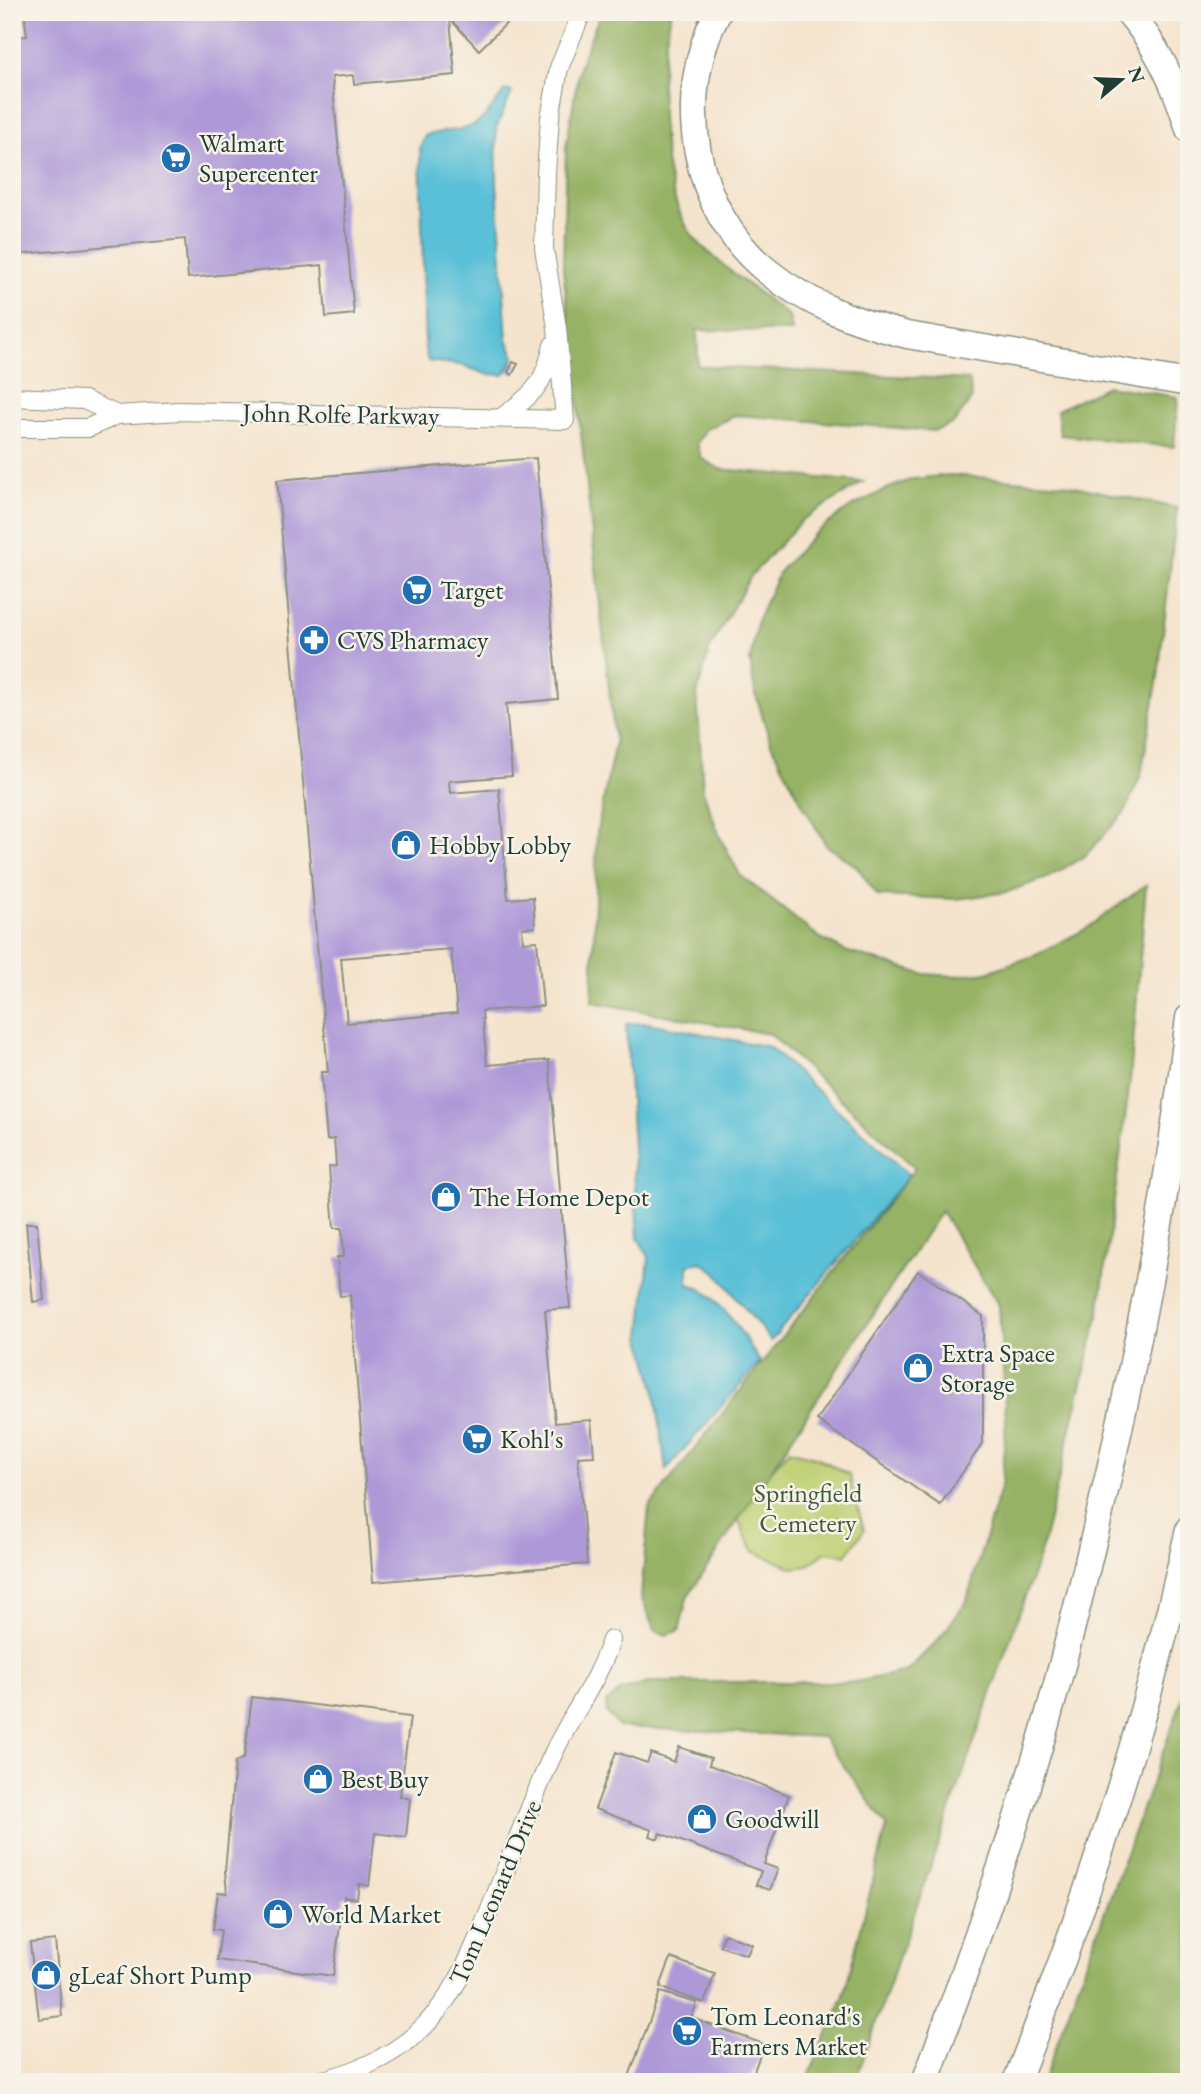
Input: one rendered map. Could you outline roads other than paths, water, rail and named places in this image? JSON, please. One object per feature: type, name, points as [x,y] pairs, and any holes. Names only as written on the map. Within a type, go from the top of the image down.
[{"type":"highway","points":[[718,12],[700,57],[695,85],[693,113],[696,142],[711,197],[725,223],[765,269],[823,308],[867,325],[907,335],[1189,383]]},
{"type":"highway","points":[[1128,12],[1154,47],[1170,76],[1189,129]]},
{"type":"highway","points":[[925,2082],[995,1886],[1040,1745],[1068,1642],[1146,1305],[1167,1184],[1189,1018]]},
{"type":"highway","points":[[1016,2082],[1098,1855],[1176,1587],[1189,1529]]},
{"type":"highway","points":[[1176,1587],[1189,1557]]},
{"type":"street","points":[[501,418],[536,390],[547,371],[557,328],[544,248],[550,118],[559,68],[582,12]]},
{"type":"street","name":"John Rolfe Parkway","points":[[12,428],[88,428],[117,415],[203,411],[565,420],[557,328]]},
{"type":"street","name":"John Rolfe Parkway","points":[[12,397],[84,400],[117,415]]},
{"type":"street","name":"Tom Leonard Drive","points":[[315,2082],[355,2072],[397,2049],[426,2024],[453,1991],[483,1926],[553,1755],[603,1665],[611,1640]]},
{"type":"water","points":[[506,90],[512,92],[496,128],[497,184],[507,340],[515,357],[504,375],[486,374],[462,365],[428,361],[425,349],[420,147],[425,136],[474,125],[487,114]]},
{"type":"water","points":[[648,1023],[769,1047],[909,1175],[771,1341],[715,1271],[701,1262],[688,1265],[688,1284],[710,1295],[720,1305],[760,1362],[666,1470],[655,1389],[641,1336],[649,1257],[638,1238],[626,1024]]},
{"type":"place","name":"Walmart Supercenter","points":[[176,158]]},
{"type":"place","name":"Target","points":[[417,590]]},
{"type":"place","name":"CVS Pharmacy","points":[[314,640]]},
{"type":"place","name":"Hobby Lobby","points":[[406,845]]},
{"type":"place","name":"The Home Depot","points":[[446,1197]]},
{"type":"place","name":"Extra Space Storage","points":[[918,1368]]},
{"type":"place","name":"Kohl's","points":[[477,1439]]},
{"type":"place","name":"Best Buy","points":[[318,1779]]},
{"type":"place","name":"Goodwill","points":[[702,1819]]},
{"type":"place","name":"World Market","points":[[278,1914]]},
{"type":"place","name":"gLeaf Short Pump","points":[[46,1975]]},
{"type":"place","name":"Tom Leonard's Farmers Market","points":[[687,2031]]},
{"type":"park label","name":"Springfield Cemetery","points":[[808,1508]]}]
